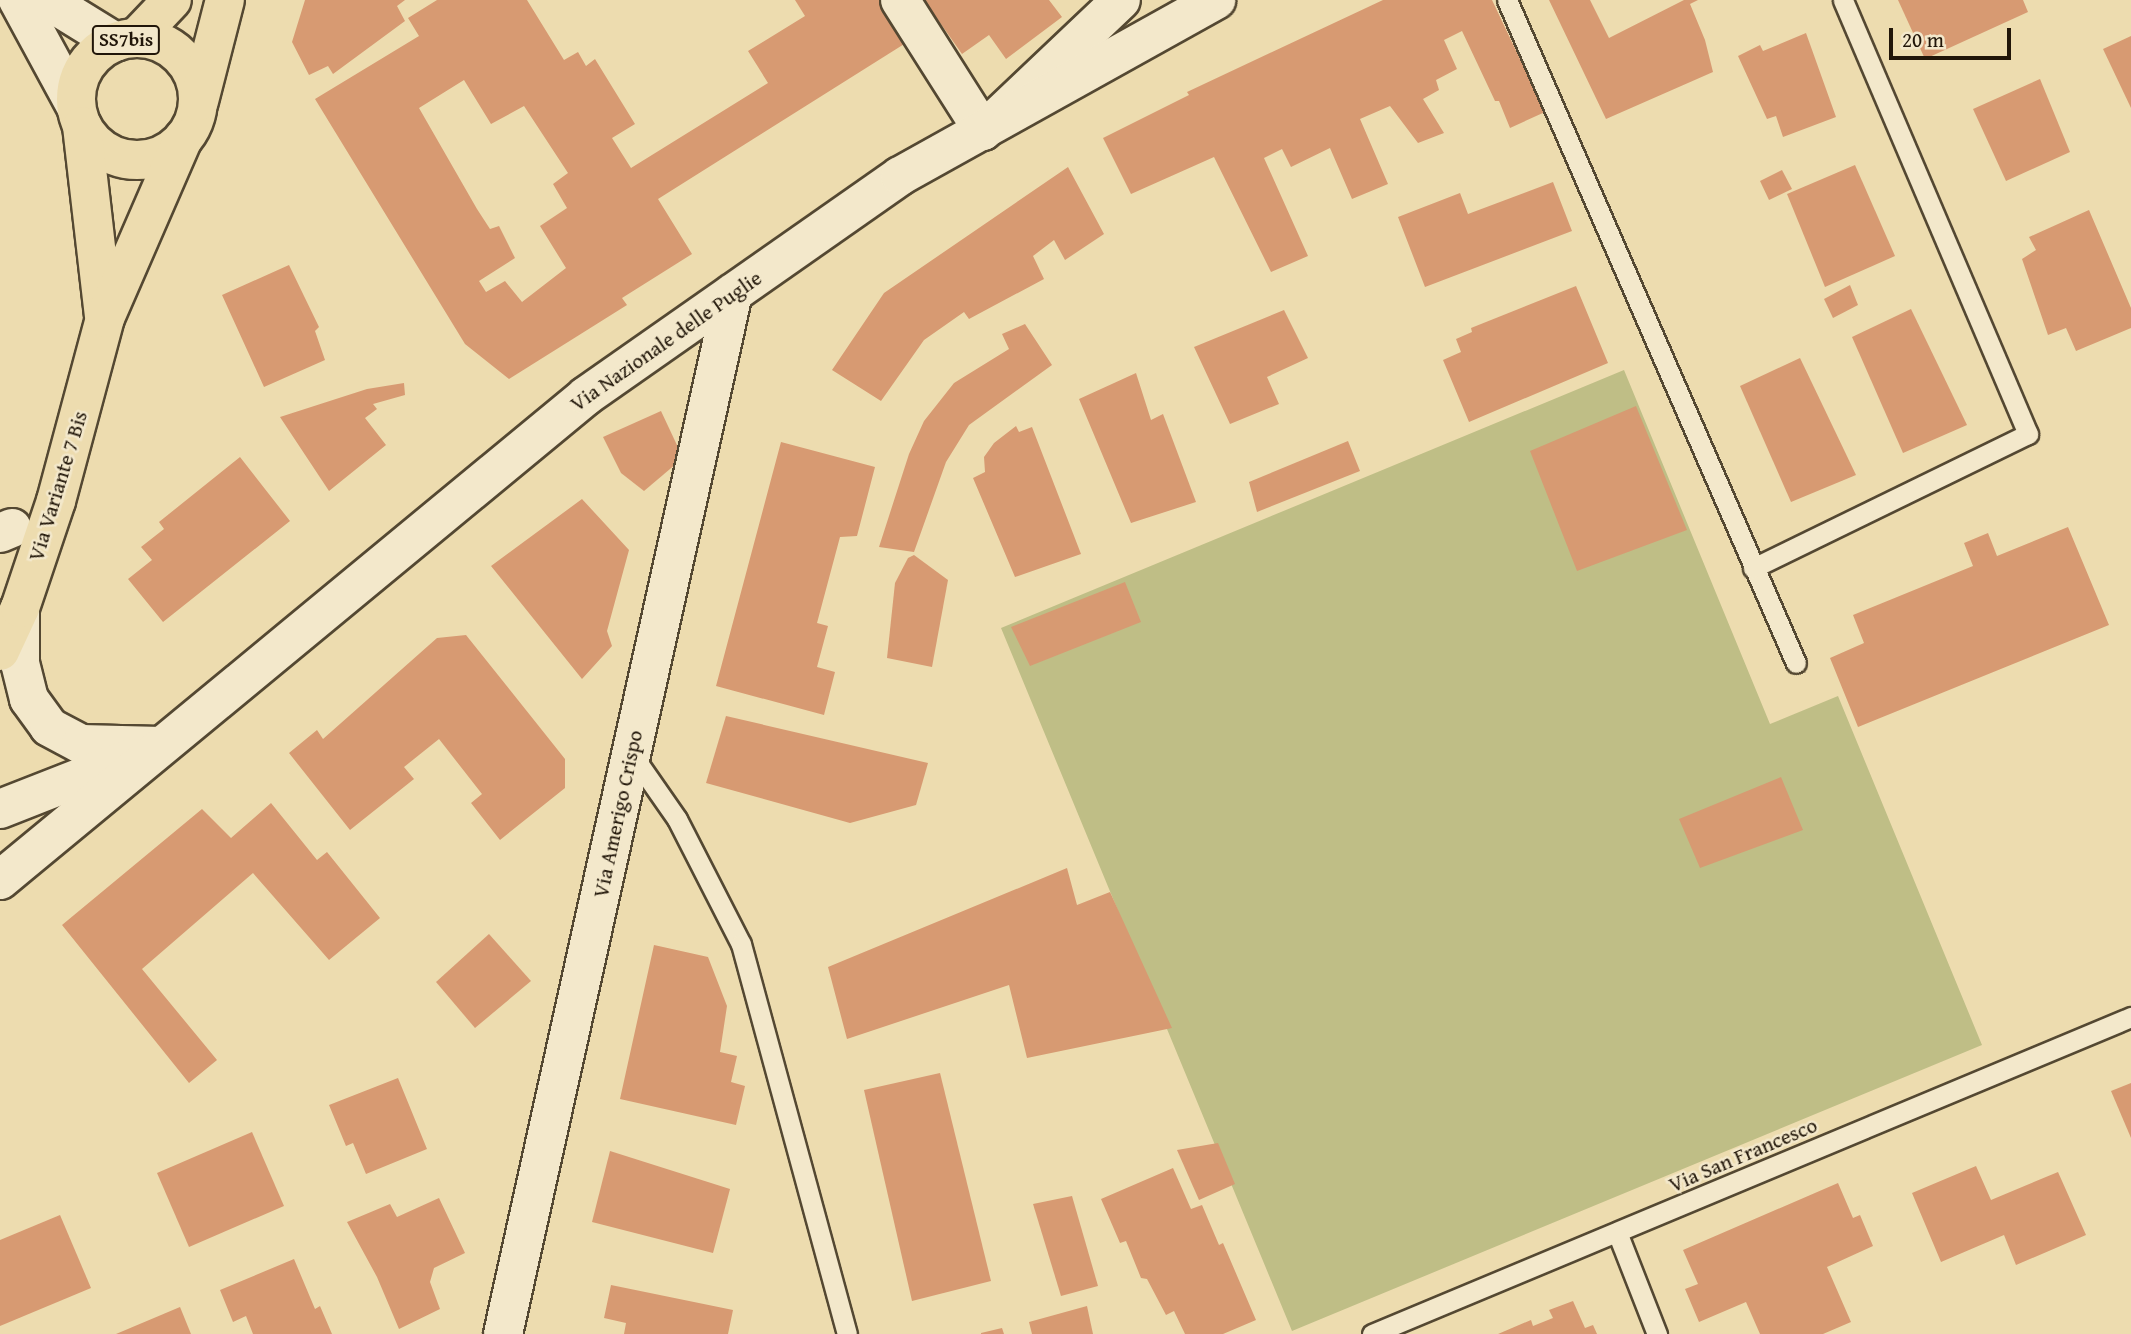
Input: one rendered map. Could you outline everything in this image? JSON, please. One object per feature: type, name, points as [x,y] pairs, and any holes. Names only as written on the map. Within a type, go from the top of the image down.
[{"type":"main road","points":[[18,0],[79,117],[102,148],[129,160],[149,159],[168,152],[183,139]]},
{"type":"main road","points":[[47,0],[125,40]]},
{"type":"main road","name":"SS7bis","points":[[79,117],[77,87],[85,68],[98,52],[125,40],[172,0]]},
{"type":"main road","name":"SS7bis","points":[[183,139],[193,123],[225,0]]},
{"type":"main road","points":[[900,0],[983,131],[1121,0]]},
{"type":"main road","name":"Via Nazionale delle Puglie","points":[[0,880],[586,396],[900,176],[1216,0]]},
{"type":"main road","name":"SS7bis","points":[[125,40],[156,41],[174,50],[188,65],[197,84],[198,103]]},
{"type":"main road","name":"Via Variante 7 Bis","points":[[79,117],[105,318]]},
{"type":"main road","name":"Via Variante 7 Bis","points":[[0,651],[20,608],[57,501],[105,318],[183,139]]},
{"type":"main road","name":"Via Amerigo Crispo","points":[[503,1334],[733,293]]},
{"type":"main road","points":[[20,608],[20,663],[29,699],[48,727],[81,744],[161,746]]},
{"type":"main road","name":"Via Nazionale delle Puglie","points":[[0,809],[161,746]]},
{"type":"lane","points":[[1507,0],[1796,663]]},
{"type":"lane","points":[[1753,568],[2028,434],[1843,0]]},
{"type":"lane","points":[[631,753],[677,819],[741,944],[847,1334]]},
{"type":"lane","name":"Via San Francesco","points":[[1372,1334],[2131,1017]]},
{"type":"lane","points":[[1617,1232],[1657,1334]]},
{"type":"shaded area","points":[[1624,370],[1770,724],[1838,696],[1982,1045],[1292,1331],[1001,628]]},
{"type":"building","points":[[305,0],[405,0],[397,6],[405,21],[333,74],[328,66],[309,75],[292,42]]},
{"type":"building","points":[[437,0],[527,0],[564,60],[578,52],[586,66],[595,59],[635,124],[612,138],[631,168],[768,83],[748,51],[805,16],[795,0],[883,0],[909,41],[658,199],[692,254],[622,298],[627,305],[509,379],[465,344],[315,99],[419,36],[408,18]],"holes":[[[464,80],[491,124],[524,106],[568,173],[553,184],[567,208],[540,226],[566,268],[522,302],[505,281],[486,292],[479,281],[515,258],[499,226],[490,229],[477,209],[419,108]]]},
{"type":"building","points":[[924,0],[1049,0],[1062,17],[1006,59],[989,35],[962,54]]},
{"type":"building","points":[[1383,0],[1492,0],[1545,112],[1510,128],[1499,101],[1495,101],[1462,31],[1444,40],[1457,69],[1436,80],[1439,90],[1423,99],[1444,133],[1418,143],[1390,106],[1360,119],[1388,184],[1352,199],[1330,148],[1291,167],[1282,149],[1264,158],[1308,256],[1271,272],[1214,157],[1131,194],[1103,138],[1189,95],[1187,92]]},
{"type":"building","points":[[1549,0],[1590,0],[1609,38],[1684,0],[1698,0],[1690,4],[1705,40],[1713,72],[1606,119]]},
{"type":"building","points":[[1898,0],[2023,0],[2028,12],[1925,59]]},
{"type":"building","points":[[1806,33],[1836,117],[1783,137],[1776,116],[1767,119],[1738,56],[1760,45],[1763,51]]},
{"type":"building","points":[[2131,36],[2131,108],[2103,49]]},
{"type":"building","points":[[2040,79],[2070,152],[2006,181],[1973,109]]},
{"type":"building","points":[[1855,165],[1895,256],[1825,287],[1787,194]]},
{"type":"building","points":[[1068,167],[1104,234],[1065,260],[1054,240],[1033,256],[1044,279],[969,319],[964,312],[924,340],[881,401],[832,370],[884,293]]},
{"type":"building","points":[[1782,170],[1792,189],[1769,200],[1760,181]]},
{"type":"building","points":[[1553,182],[1572,231],[1425,287],[1398,217],[1460,193],[1468,214]]},
{"type":"building","points":[[2089,210],[2131,308],[2131,328],[2076,351],[2066,328],[2048,335],[2022,259],[2036,250],[2029,237]]},
{"type":"building","points":[[289,265],[319,327],[315,331],[325,360],[264,387],[222,295]]},
{"type":"building","points":[[1850,285],[1858,305],[1833,318],[1824,299]]},
{"type":"building","points":[[1576,286],[1608,363],[1469,422],[1443,360],[1461,352],[1456,339],[1472,332],[1471,328]]},
{"type":"building","points":[[1911,309],[1967,425],[1903,453],[1852,337]]},
{"type":"building","points":[[1284,310],[1308,358],[1267,377],[1279,404],[1230,424],[1194,347]]},
{"type":"building","points":[[1025,324],[1052,365],[969,425],[946,462],[914,552],[879,547],[909,454],[924,421],[954,383],[1009,349],[1002,334]]},
{"type":"building","points":[[1800,358],[1856,475],[1791,502],[1740,386]]},
{"type":"building","points":[[1136,373],[1151,420],[1163,414],[1196,502],[1131,523],[1079,399]]},
{"type":"building","points":[[404,383],[405,395],[373,404],[377,409],[365,418],[386,445],[329,491],[280,417],[367,389]]},
{"type":"building","points":[[1636,406],[1687,530],[1577,571],[1530,451]]},
{"type":"building","points":[[661,411],[683,458],[644,491],[621,473],[603,437]]},
{"type":"building","points":[[1016,426],[1019,432],[1032,427],[1081,554],[1015,577],[973,478],[985,472],[984,457],[994,443]]},
{"type":"building","points":[[1348,441],[1360,471],[1257,512],[1249,482]]},
{"type":"building","points":[[781,442],[875,467],[857,536],[840,537],[817,623],[828,626],[817,667],[835,672],[824,715],[716,686]]},
{"type":"building","points":[[240,457],[290,521],[163,622],[128,579],[152,560],[141,547],[164,529],[159,522]]},
{"type":"building","points":[[582,499],[629,550],[607,631],[612,646],[582,679],[491,566]]},
{"type":"building","points":[[2068,527],[2109,625],[1858,727],[1830,658],[1864,643],[1853,615],[1973,566],[1964,543],[1988,533],[1997,556]]},
{"type":"building","points":[[914,555],[948,580],[932,667],[887,658],[895,583],[908,558]]},
{"type":"building","points":[[1125,582],[1141,622],[1030,666],[1011,627]]},
{"type":"building","points":[[466,635],[565,759],[565,788],[500,840],[471,803],[482,794],[439,739],[404,767],[414,779],[350,830],[289,753],[317,730],[323,739],[437,638]]},
{"type":"building","points":[[726,716],[928,763],[916,805],[850,823],[706,783]]},
{"type":"building","points":[[1781,777],[1803,830],[1700,868],[1679,819]]},
{"type":"building","points":[[271,803],[317,860],[327,852],[380,918],[329,960],[253,873],[142,969],[217,1060],[189,1083],[62,925],[202,809],[231,838]]},
{"type":"building","points":[[1067,868],[1077,905],[1110,892],[1172,1028],[1027,1058],[1009,985],[847,1039],[828,967]]},
{"type":"building","points":[[489,934],[531,981],[475,1028],[436,982]]},
{"type":"building","points":[[654,945],[708,957],[727,1006],[720,1052],[737,1056],[731,1082],[745,1086],[736,1125],[620,1099]]},
{"type":"building","points":[[940,1073],[991,1281],[912,1301],[864,1090]]},
{"type":"building","points":[[398,1078],[427,1149],[366,1174],[353,1143],[346,1146],[329,1105]]},
{"type":"building","points":[[2131,1083],[2131,1138],[2111,1091]]},
{"type":"building","points":[[252,1132],[284,1206],[189,1247],[157,1173]]},
{"type":"building","points":[[1218,1143],[1235,1184],[1199,1200],[1177,1150]]},
{"type":"building","points":[[610,1151],[730,1189],[713,1253],[592,1222]]},
{"type":"building","points":[[1976,1166],[1991,1200],[2058,1172],[2086,1235],[2016,1265],[2004,1235],[1941,1262],[1912,1193]]},
{"type":"building","points":[[1173,1168],[1191,1209],[1202,1205],[1219,1245],[1223,1243],[1256,1320],[1223,1334],[1185,1334],[1174,1311],[1166,1315],[1147,1279],[1141,1278],[1126,1241],[1120,1243],[1101,1199]]},
{"type":"building","points":[[1838,1183],[1853,1218],[1860,1215],[1873,1246],[1827,1267],[1851,1322],[1823,1334],[1760,1334],[1746,1302],[1699,1322],[1685,1289],[1698,1284],[1683,1250]]},
{"type":"building","points":[[1072,1196],[1098,1286],[1061,1296],[1033,1204]]},
{"type":"building","points":[[439,1198],[465,1253],[434,1268],[430,1282],[440,1309],[399,1329],[377,1277],[347,1222],[390,1204],[397,1217]]},
{"type":"building","points":[[60,1215],[91,1288],[0,1326],[0,1240]]},
{"type":"building","points":[[294,1259],[315,1309],[320,1306],[332,1334],[253,1334],[246,1316],[233,1322],[220,1290]]},
{"type":"building","points":[[611,1285],[733,1310],[728,1334],[624,1334],[626,1323],[604,1318]]},
{"type":"building","points":[[1573,1301],[1585,1328],[1593,1325],[1597,1334],[1498,1334],[1531,1320],[1533,1326],[1553,1318],[1549,1310]]},
{"type":"building","points":[[1087,1306],[1093,1334],[1032,1334],[1029,1322]]},
{"type":"building","points":[[180,1307],[191,1334],[116,1334]]},
{"type":"building","points":[[1002,1328],[1004,1334],[981,1334],[981,1333]]}]
